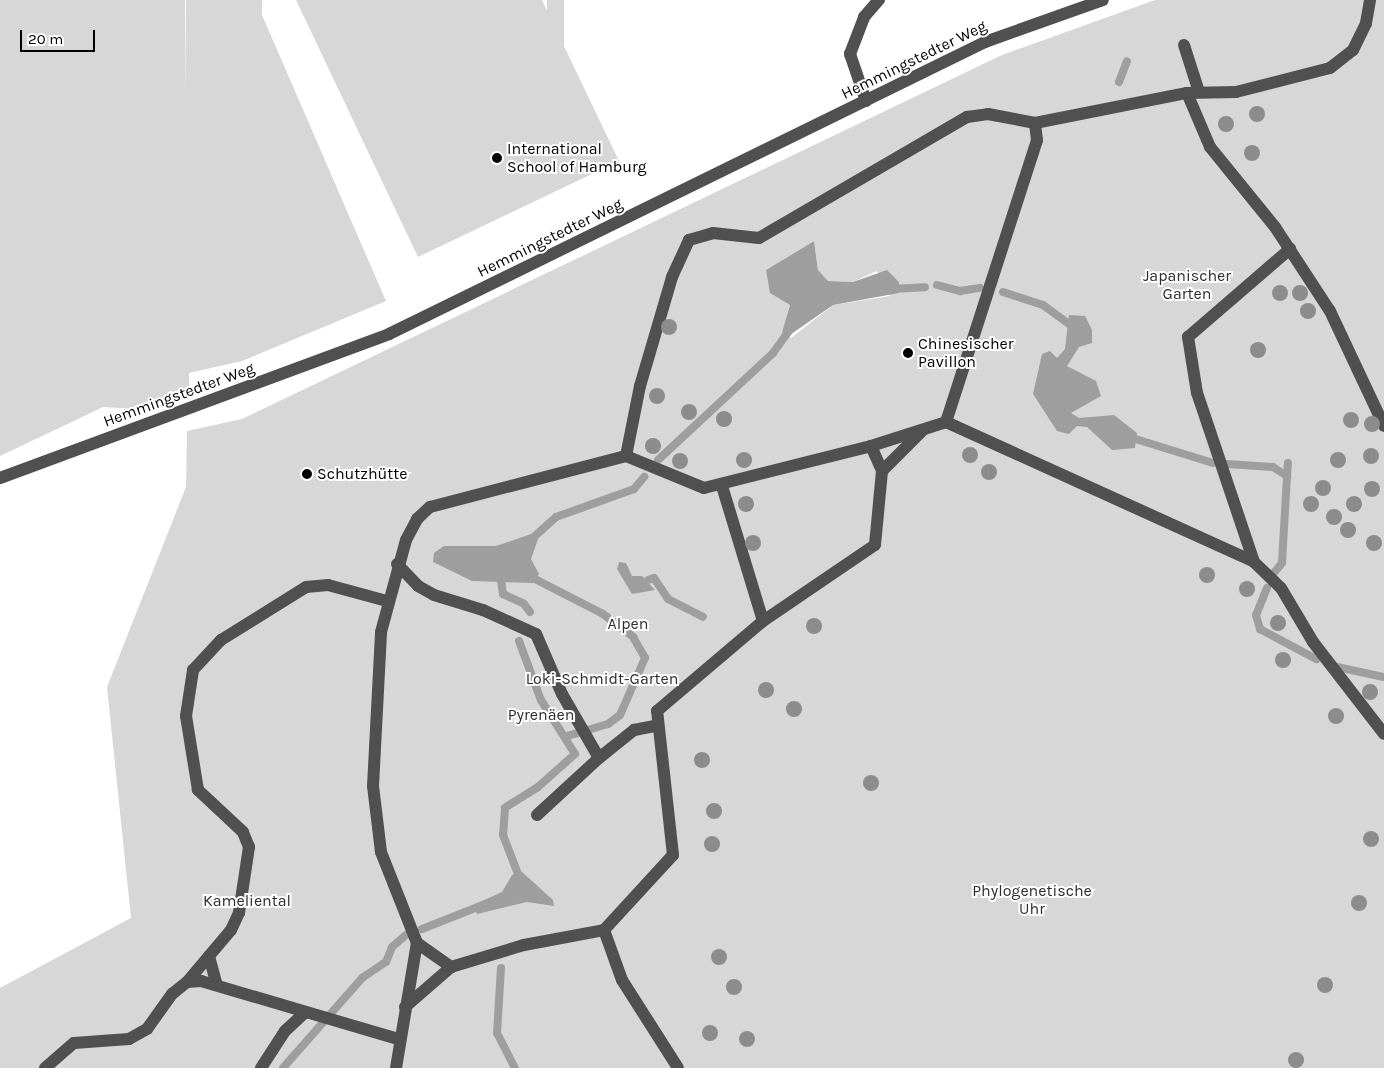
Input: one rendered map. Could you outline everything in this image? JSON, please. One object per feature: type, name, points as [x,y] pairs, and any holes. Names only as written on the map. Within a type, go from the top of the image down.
[{"type":"street","points":[[866,101],[850,54],[864,18],[879,0]]},
{"type":"street","name":"Hemmingstedter Weg","points":[[0,478],[388,334],[985,42],[1088,2],[1102,0]]},
{"type":"street","points":[[626,456],[640,386],[672,277],[689,240],[713,233],[759,238],[967,117],[988,114],[1035,123],[1193,92],[1236,92],[1330,68],[1353,50],[1366,23],[1370,0]]},
{"type":"street","points":[[1184,45],[1193,92],[1210,147],[1290,249],[1330,311],[1384,426]]},
{"type":"street","points":[[946,422],[1036,140],[1035,123]]},
{"type":"street","points":[[1254,562],[1197,393],[1188,337],[1290,249]]},
{"type":"street","points":[[396,1068],[398,1039],[417,943],[381,852],[373,786],[375,695],[387,601],[398,564],[417,519],[430,507],[626,456],[704,488],[722,486],[871,446],[946,422],[1254,562],[1280,588],[1312,642],[1384,734]]},
{"type":"street","points":[[882,471],[925,428]]},
{"type":"street","points":[[405,1007],[451,967],[524,945],[604,930],[673,854],[655,726],[657,711],[664,703],[763,621],[876,545],[882,471],[871,446]]},
{"type":"street","points":[[722,486],[763,621]]},
{"type":"street","points":[[398,564],[434,595],[483,610],[536,634],[580,727],[599,758]]},
{"type":"street","points":[[45,1068],[74,1042],[129,1039],[147,1029],[172,994],[187,982],[209,956],[239,913],[249,847],[243,832],[198,790],[186,716],[193,670],[221,640],[306,587],[328,585],[387,601]]},
{"type":"street","points":[[537,814],[599,758],[634,730],[655,726]]},
{"type":"street","points":[[604,930],[622,980],[678,1068]]},
{"type":"street","points":[[417,943],[451,967]]},
{"type":"street","points":[[209,956],[216,983]]},
{"type":"street","points":[[187,982],[216,983],[306,1014],[398,1039]]},
{"type":"street","points":[[261,1068],[284,1031],[306,1014]]},
{"type":"green space","points":[[0,0],[185,0],[186,100],[186,0],[262,0],[262,15],[386,301],[242,361],[189,373],[189,388],[135,409],[103,407],[0,456]]},
{"type":"green space","points":[[296,0],[542,0],[619,161],[418,257]]},
{"type":"green space","points":[[547,0],[564,0],[564,177],[547,177]]},
{"type":"green space","name":"Loki-Schmidt-Garten","points":[[1155,0],[1384,0],[1384,1068],[0,1068],[0,988],[131,918],[107,687],[186,487],[187,431],[242,419],[1002,55]],"holes":[[[814,241],[818,270],[828,281],[853,282],[877,271],[890,296],[833,305],[791,338],[782,332],[790,305],[777,294],[766,270]]]},
{"type":"shaded area","points":[[814,241],[818,270],[828,281],[853,282],[887,270],[899,282],[899,293],[833,305],[787,337],[782,332],[790,305],[770,293],[766,270]]},
{"type":"shaded area","points":[[1069,315],[1085,316],[1092,330],[1092,343],[1079,347],[1067,366],[1096,381],[1101,396],[1071,413],[1079,418],[1114,415],[1137,433],[1135,448],[1112,450],[1087,427],[1077,426],[1069,434],[1057,431],[1033,394],[1042,354],[1050,351],[1057,358],[1065,349]]},
{"type":"shaded area","points":[[531,534],[538,539],[531,559],[539,574],[533,583],[472,581],[433,562],[434,553],[444,546],[496,546]]},
{"type":"shaded area","points":[[619,562],[626,563],[632,576],[642,576],[655,590],[632,594],[617,569]]},
{"type":"shaded area","points":[[522,872],[553,900],[554,906],[527,902],[477,914],[473,905],[502,892],[512,875]]},
{"type":"waterway","points":[[1119,82],[1127,61]]},
{"type":"waterway","points":[[937,285],[960,291],[980,288]]},
{"type":"waterway","points":[[890,289],[925,287]]},
{"type":"waterway","points":[[1003,292],[1043,305],[1075,328]]},
{"type":"waterway","points":[[658,460],[773,353],[791,328]]},
{"type":"waterway","points":[[1129,437],[1213,463]]},
{"type":"waterway","points":[[1287,476],[1288,463]]},
{"type":"waterway","points":[[1227,464],[1273,467],[1287,476],[1282,563],[1274,573]]},
{"type":"waterway","points":[[535,536],[556,517],[634,489],[644,477]]},
{"type":"waterway","points":[[648,580],[654,578],[668,599],[703,617]]},
{"type":"waterway","points":[[535,579],[603,614],[633,637],[645,658],[620,715],[608,724],[567,736]]},
{"type":"waterway","points":[[501,581],[503,594],[524,604],[530,612]]},
{"type":"waterway","points":[[1267,588],[1256,615],[1260,629],[1316,659]]},
{"type":"waterway","points":[[519,641],[541,700],[575,754],[538,787],[505,808],[503,835],[521,882]]},
{"type":"waterway","points":[[1337,667],[1384,677]]},
{"type":"waterway","points":[[422,929],[483,905]]},
{"type":"waterway","points":[[283,1068],[362,978],[386,962],[392,947],[406,935]]},
{"type":"waterway","points":[[501,968],[497,1033],[515,1068]]},
{"type":"place","name":"International School of Hamburg","points":[[497,158]]},
{"type":"place","name":"Chinesischer Pavillon","points":[[908,353]]},
{"type":"place","name":"Schutzhütte","points":[[307,474]]},
{"type":"park label","name":"Japanischer Garten","points":[[1187,285]]},
{"type":"park label","name":"Alpen","points":[[628,624]]},
{"type":"park label","name":"Pyrenäen","points":[[541,715]]},
{"type":"park label","name":"Phylogenetische Uhr","points":[[1032,900]]},
{"type":"park label","name":"Kameliental","points":[[247,901]]}]
